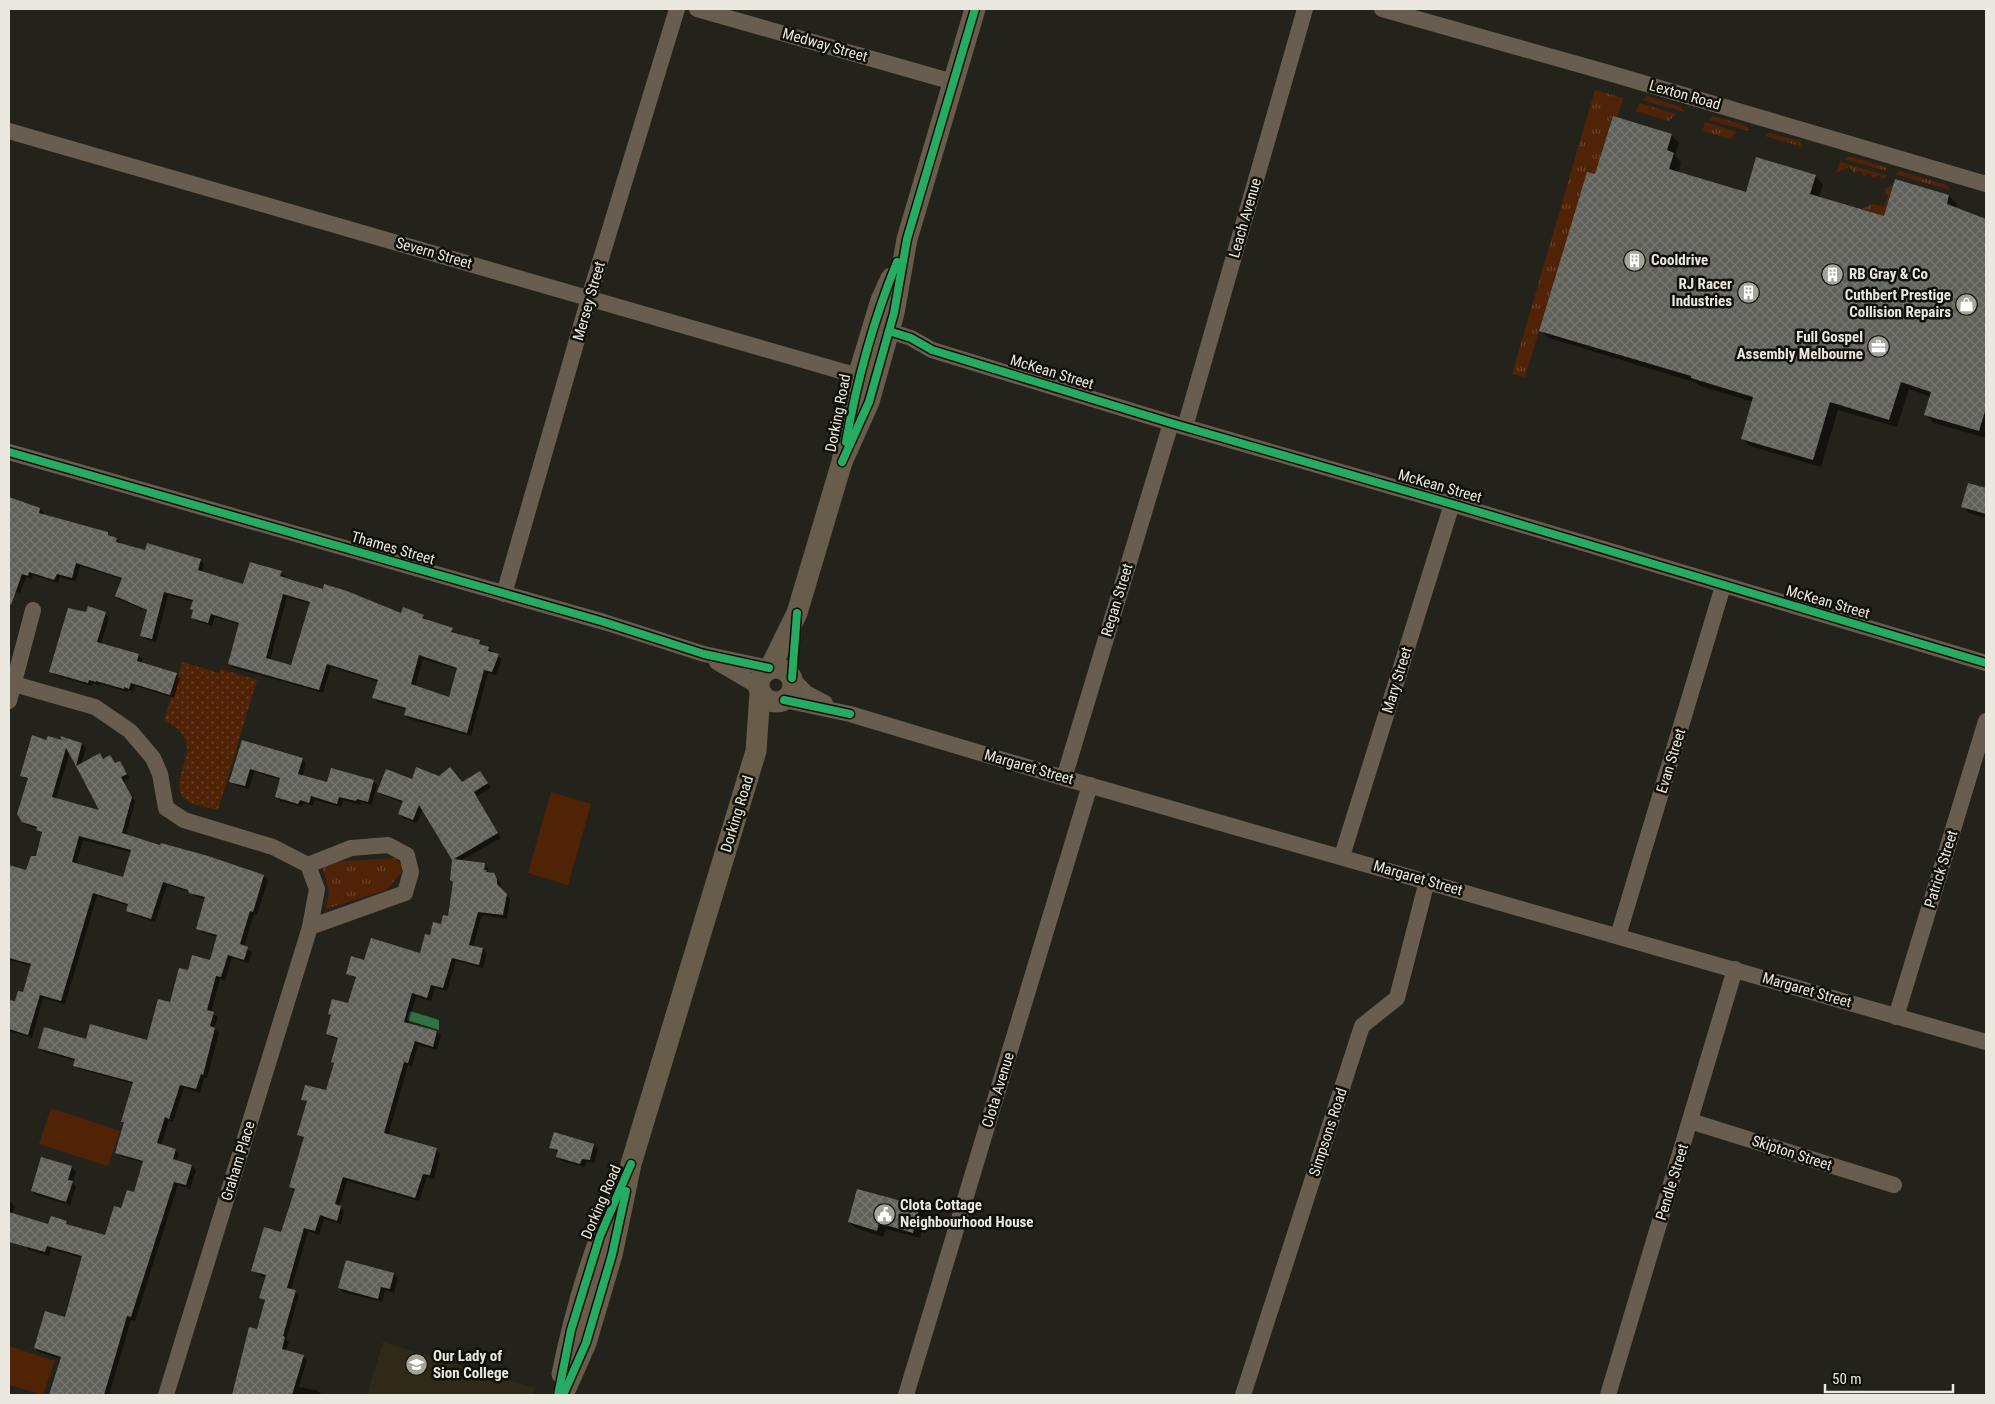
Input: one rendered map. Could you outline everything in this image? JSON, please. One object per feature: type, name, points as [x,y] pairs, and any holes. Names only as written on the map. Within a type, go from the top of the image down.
[{"type":"main road","name":"Dorking Road","points":[[842,462],[869,402],[887,337],[907,239],[972,14]]},
{"type":"main road","name":"Dorking Road","points":[[770,668],[797,614],[842,462],[858,376],[881,300],[907,239]]},
{"type":"main road","name":"Dorking Road","points":[[793,679],[797,614]]},
{"type":"main road","points":[[770,668],[780,668],[789,673],[793,679],[792,692],[784,700],[778,702],[768,700],[760,691],[759,679],[770,668]]},
{"type":"main road","name":"Dorking Road","points":[[756,751],[760,691]]},
{"type":"main road","name":"Dorking Road","points":[[558,1395],[571,1330],[596,1276],[612,1255],[631,1164],[756,751],[784,700]]},
{"type":"main road","name":"Dorking Road","points":[[563,1395],[586,1343],[596,1276]]},
{"type":"street","name":"Mersey Street","points":[[504,594],[589,298],[676,9]]},
{"type":"street","name":"Medway Street","points":[[697,9],[953,82]]},
{"type":"street","name":"Leach Avenue","points":[[1178,425],[1305,9]]},
{"type":"street","name":"Lexton Road","points":[[1382,9],[1609,72],[1986,184]]},
{"type":"street","name":"Severn Street","points":[[9,131],[858,376]]},
{"type":"street","name":"McKean Street","points":[[887,337],[911,338],[932,350],[1178,425],[1452,504],[1986,663]]},
{"type":"street","name":"Regan Street","points":[[1064,778],[1178,425]]},
{"type":"street","name":"Thames Street","points":[[9,452],[604,622],[704,654],[770,668]]},
{"type":"street","name":"Mary Street","points":[[1342,856],[1452,504]]},
{"type":"street","name":"Evan Street","points":[[1618,936],[1723,586]]},
{"type":"street","points":[[9,701],[33,610]]},
{"type":"street","name":"Thames Street","points":[[704,654],[751,682],[760,691]]},
{"type":"street","name":"Margaret Street","points":[[793,679],[802,690],[813,697],[850,714]]},
{"type":"street","points":[[14,684],[95,707],[130,731],[153,758],[160,774],[166,808],[184,820],[273,847],[308,865],[351,848],[388,845],[407,855],[411,872],[405,893],[310,927]]},
{"type":"street","name":"Margaret Street","points":[[784,700],[850,714],[1064,778],[1342,856],[1986,1042]]},
{"type":"street","name":"Patrick Street","points":[[1896,1017],[1986,721]]},
{"type":"street","name":"Clota Avenue","points":[[906,1395],[1090,785]]},
{"type":"street","name":"Graham Place","points":[[166,1395],[310,927],[317,889],[308,865]]},
{"type":"street","name":"Simpsons Road","points":[[1243,1395],[1362,1026],[1397,998],[1427,881]]},
{"type":"street","name":"Pendle Street","points":[[1608,1395],[1735,969]]},
{"type":"street","name":"Skipton Street","points":[[1690,1120],[1894,1185]]},
{"type":"shaded area","points":[[410,1011],[439,1020],[439,1030],[407,1020]]},
{"type":"shaded area","name":"Our Lady of Sion College","points":[[383,1342],[535,1388],[533,1395],[367,1395]]},
{"type":"green space","points":[[1595,90],[1623,98],[1617,117],[1612,116],[1595,174],[1587,172],[1525,377],[1512,374]]},
{"type":"green space","points":[[1647,96],[1681,107],[1684,112],[1643,100]]},
{"type":"green space","points":[[1639,103],[1676,114],[1669,121],[1636,111]]},
{"type":"green space","points":[[1713,116],[1747,126],[1749,131],[1709,120]]},
{"type":"green space","points":[[1705,122],[1737,132],[1730,139],[1703,131]]},
{"type":"green space","points":[[1769,133],[1800,141],[1802,147],[1765,136]]},
{"type":"green space","points":[[1848,156],[1886,167],[1887,171],[1844,159]]},
{"type":"green space","points":[[1840,162],[1888,176],[1882,179],[1880,175],[1873,178],[1870,173],[1864,176],[1860,170],[1854,173],[1850,167],[1836,173]]},
{"type":"green space","points":[[1900,171],[1947,185],[1950,190],[1895,174]]},
{"type":"green space","points":[[1893,185],[1884,216],[1862,209],[1873,204],[1884,207],[1888,196],[1884,190]]},
{"type":"green space","points":[[182,662],[219,673],[221,669],[257,680],[218,810],[196,805],[188,801],[180,791],[179,781],[187,750],[185,739],[178,730],[164,721]]},
{"type":"green space","points":[[551,792],[591,804],[568,885],[528,873]]},
{"type":"green space","points":[[396,858],[401,865],[402,872],[386,890],[326,909],[329,891],[322,865],[327,862]]},
{"type":"green space","points":[[51,1108],[120,1131],[108,1166],[39,1144]]},
{"type":"green space","points":[[9,1346],[55,1361],[43,1395],[9,1385]]},
{"type":"building","points":[[1613,116],[1672,134],[1667,150],[1674,153],[1669,169],[1746,192],[1756,157],[1816,175],[1810,194],[1884,216],[1895,179],[1949,195],[1947,204],[1986,219],[1986,408],[1979,431],[1924,415],[1931,392],[1901,382],[1889,420],[1830,402],[1813,460],[1741,439],[1753,397],[1691,378],[1691,376],[1539,331],[1587,172],[1595,174]]},
{"type":"building","points":[[1968,483],[1986,488],[1986,514],[1961,507]]},
{"type":"building","points":[[9,497],[40,508],[39,513],[108,532],[108,535],[117,538],[116,542],[145,550],[147,543],[201,559],[198,570],[243,584],[250,562],[282,571],[280,576],[323,589],[324,584],[347,591],[401,613],[403,607],[424,615],[422,618],[453,628],[451,632],[480,640],[479,644],[489,647],[488,651],[499,654],[492,672],[484,670],[467,733],[404,715],[406,708],[372,698],[378,680],[327,664],[319,690],[228,664],[239,623],[211,614],[208,623],[191,618],[193,610],[190,609],[193,600],[164,592],[152,639],[140,636],[147,610],[115,596],[122,578],[76,563],[72,578],[57,574],[54,580],[29,572],[28,576],[22,574],[11,605],[9,604]],"holes":[[[283,594],[310,602],[291,665],[266,658]],[[419,655],[457,668],[449,697],[411,684]]]},
{"type":"building","points":[[88,606],[106,612],[97,642],[139,654],[137,661],[177,673],[170,695],[131,683],[129,689],[124,687],[124,689],[96,681],[89,680],[88,683],[49,672],[68,608],[86,612]]},
{"type":"building","points":[[32,735],[46,740],[48,736],[62,740],[60,736],[82,743],[76,766],[100,753],[103,759],[110,755],[115,763],[120,761],[127,774],[121,777],[132,797],[122,833],[160,845],[161,843],[208,856],[264,875],[253,912],[250,911],[240,944],[248,947],[244,960],[228,955],[221,977],[216,976],[207,1010],[214,1012],[210,1026],[215,1028],[203,1075],[201,1074],[196,1089],[180,1085],[169,1119],[165,1117],[157,1143],[176,1149],[173,1159],[192,1165],[186,1185],[174,1182],[131,1317],[127,1316],[104,1395],[49,1395],[61,1357],[34,1348],[45,1311],[65,1317],[82,1256],[47,1246],[45,1252],[9,1242],[9,1212],[48,1224],[51,1216],[67,1221],[66,1224],[105,1235],[114,1206],[121,1208],[127,1190],[134,1192],[143,1161],[115,1153],[124,1122],[121,1122],[133,1082],[73,1066],[75,1059],[38,1048],[44,1027],[86,1039],[90,1024],[147,1040],[158,999],[170,1002],[179,968],[188,970],[192,955],[210,960],[217,935],[196,929],[205,897],[189,893],[188,890],[163,882],[151,919],[126,911],[128,904],[93,893],[61,1001],[40,995],[28,1035],[9,1029],[9,1000],[15,1001],[18,991],[23,992],[31,964],[9,958],[9,865],[26,870],[31,856],[36,856],[42,832],[36,830],[37,827],[22,822],[17,814],[28,778],[20,776]],"holes":[[[66,748],[76,766],[99,810],[52,797]],[[79,836],[131,850],[123,877],[72,862]]]},
{"type":"building","points":[[242,740],[303,758],[298,774],[327,782],[331,768],[374,780],[368,802],[339,797],[337,804],[311,796],[309,803],[300,800],[298,804],[275,797],[280,778],[250,769],[245,786],[229,782]]},
{"type":"building","points":[[416,767],[439,776],[450,767],[462,782],[480,771],[488,783],[474,792],[498,833],[454,859],[485,863],[484,870],[494,873],[497,884],[507,894],[503,915],[478,912],[469,945],[483,948],[479,965],[452,958],[443,988],[431,985],[427,998],[412,993],[404,1022],[437,1031],[433,1047],[415,1041],[408,1063],[404,1062],[384,1133],[437,1148],[430,1175],[423,1174],[415,1198],[343,1177],[335,1204],[341,1206],[337,1221],[320,1215],[315,1231],[304,1228],[287,1288],[296,1290],[283,1336],[285,1337],[282,1349],[304,1355],[292,1395],[232,1395],[249,1327],[257,1329],[265,1300],[259,1298],[266,1275],[251,1271],[264,1227],[281,1232],[295,1189],[289,1187],[304,1137],[297,1135],[307,1101],[301,1100],[305,1085],[326,1090],[334,1063],[331,1062],[338,1038],[326,1034],[331,1015],[328,1014],[332,999],[348,1003],[356,977],[346,974],[351,956],[364,960],[371,938],[420,953],[425,934],[430,935],[433,922],[441,924],[443,915],[448,916],[453,882],[450,880],[452,860],[419,805],[413,820],[398,814],[403,801],[377,792],[386,769],[412,779]]},
{"type":"building","points":[[554,1132],[594,1144],[590,1160],[582,1159],[580,1164],[556,1157],[558,1150],[549,1148]]},
{"type":"building","points":[[41,1157],[72,1166],[68,1180],[73,1181],[66,1202],[31,1191]]},
{"type":"building","name":"Clota Cottage Neighbourhood House","points":[[857,1189],[920,1206],[913,1233],[879,1223],[877,1231],[848,1222]]},
{"type":"building","points":[[346,1260],[394,1273],[390,1289],[381,1287],[378,1299],[338,1288]]},
{"type":"cycle path","points":[[842,462],[869,402],[894,313],[907,239],[975,9]]},
{"type":"cycle path","points":[[846,442],[855,396],[867,351],[880,306],[897,262]]},
{"type":"cycle path","points":[[889,331],[911,338],[932,350],[1171,423],[1452,504],[1986,663]]},
{"type":"cycle path","points":[[9,452],[604,622],[704,654],[769,668]]},
{"type":"cycle path","points":[[792,678],[797,613]]},
{"type":"cycle path","points":[[784,700],[850,714]]},
{"type":"cycle path","points":[[558,1395],[571,1330],[600,1236],[631,1164]]},
{"type":"cycle path","points":[[564,1393],[586,1343],[612,1255],[626,1191]]},
{"type":"place","name":"Cooldrive","points":[[1635,260]]},
{"type":"place","name":"RB Gray & Co","points":[[1833,274]]},
{"type":"place","name":"RJ Racer Industries","points":[[1748,293]]},
{"type":"place","name":"Cuthbert Prestige Collision Repairs","points":[[1967,304]]},
{"type":"place","name":"Full Gospel Assembly Melbourne","points":[[1879,346]]},
{"type":"place","name":"Clota Cottage Neighbourhood House","points":[[884,1214]]},
{"type":"place","name":"Our Lady of Sion College","points":[[417,1365]]}]
